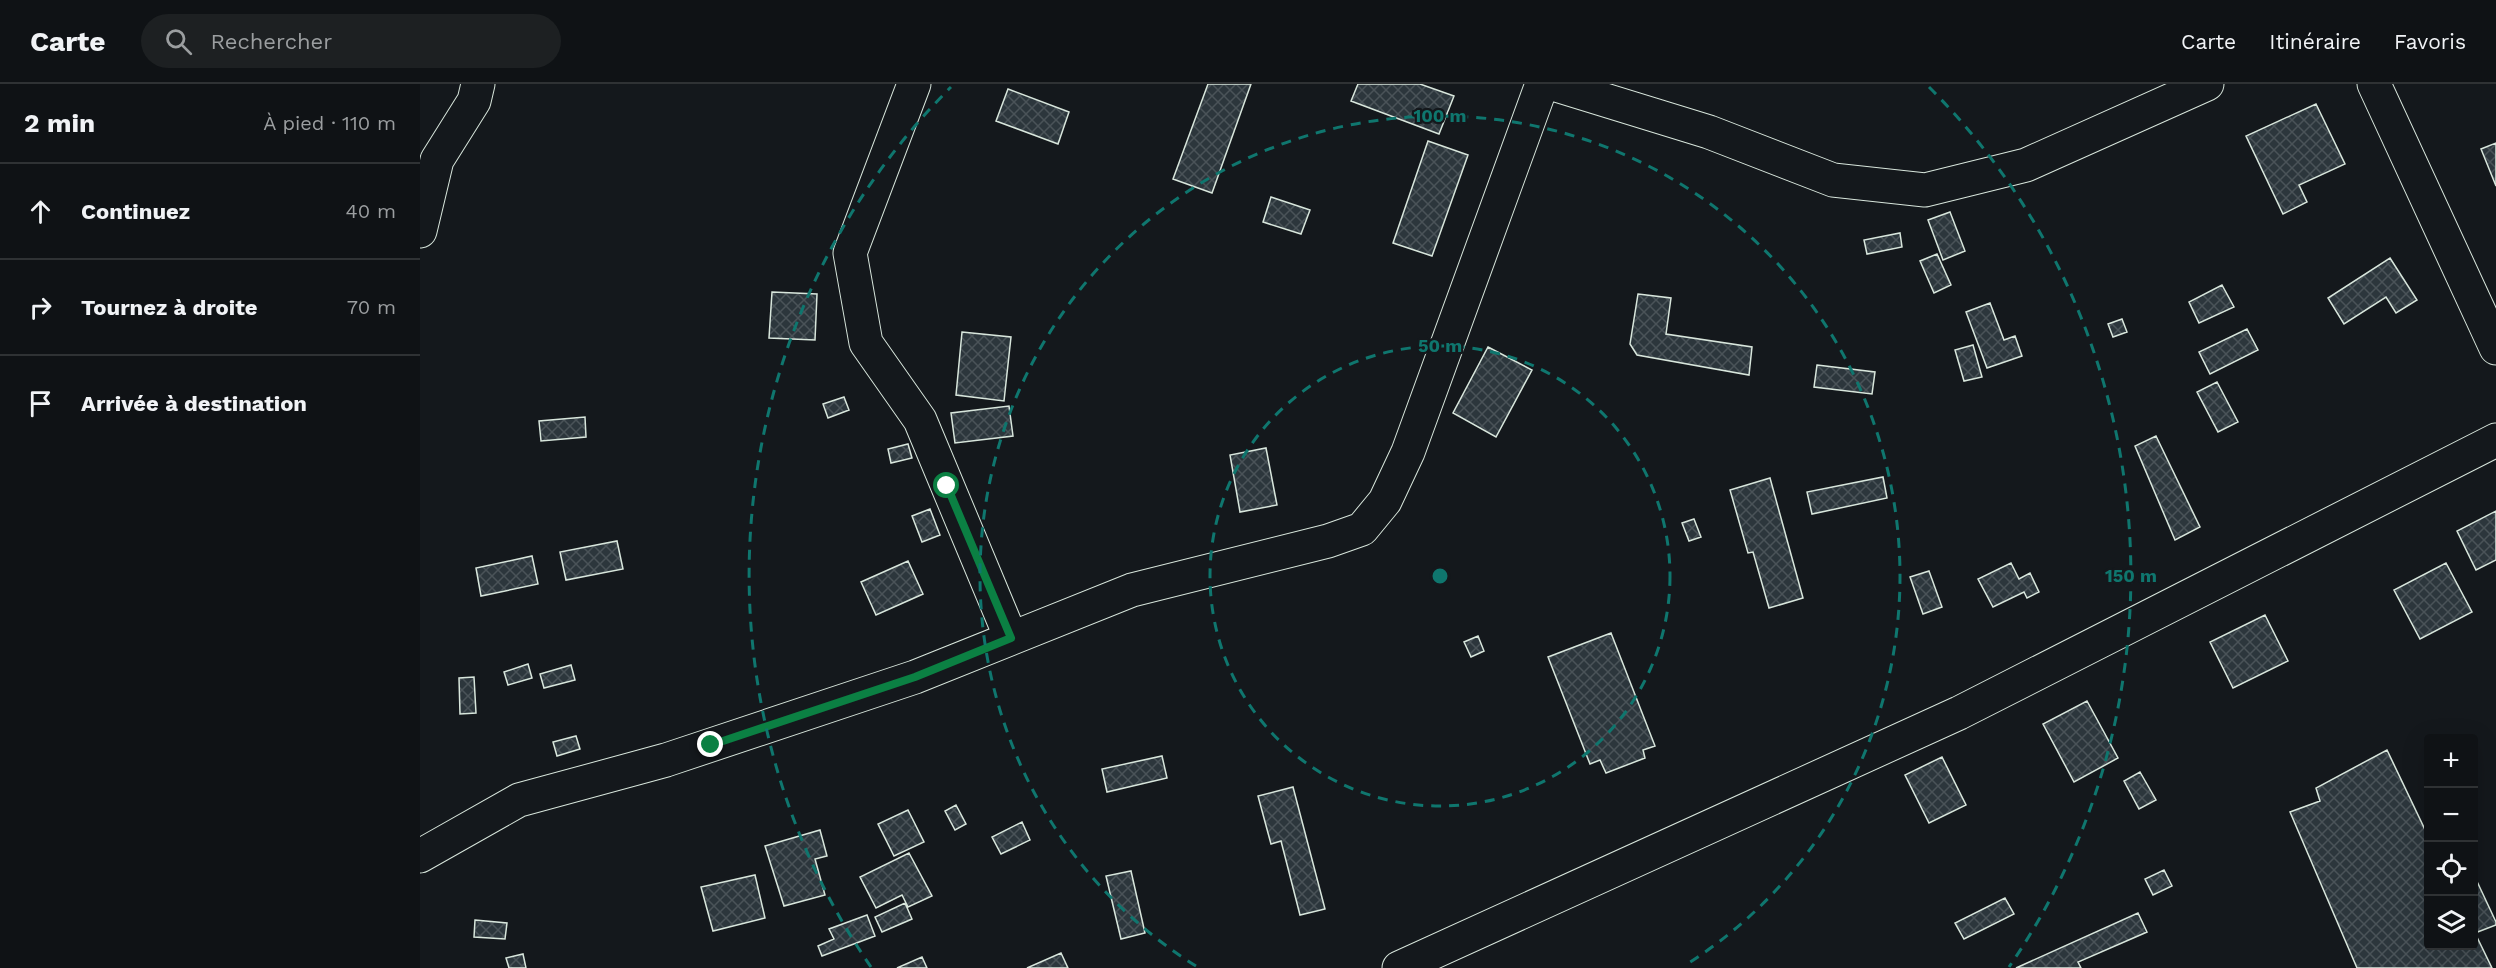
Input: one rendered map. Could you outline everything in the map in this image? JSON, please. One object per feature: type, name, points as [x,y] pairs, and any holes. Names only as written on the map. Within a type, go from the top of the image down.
[{"type":"street","points":[[420,231],[437,160],[474,100],[478,84]]},
{"type":"street","points":[[914,84],[850,253],[852,265],[866,343],[920,420],[1011,638]]},
{"type":"street","points":[[420,856],[519,800],[666,760],[915,677],[1132,590],[1328,541],[1362,529],[1385,501],[1408,453],[1542,84]]},
{"type":"street","points":[[1552,84],[1709,132],[1833,180],[1924,190],[2026,165],[2207,84]]},
{"type":"street","points":[[2374,84],[2496,348]]},
{"type":"street","points":[[1399,968],[1959,713],[2496,440]]},
{"type":"building","points":[[1208,84],[1251,84],[1212,193],[1173,179]]},
{"type":"building","points":[[1358,84],[1420,84],[1454,96],[1439,134],[1351,101]]},
{"type":"building","points":[[1008,89],[1069,112],[1058,144],[996,121]]},
{"type":"building","points":[[2316,104],[2345,164],[2299,185],[2307,202],[2283,214],[2246,136]]},
{"type":"building","points":[[1428,141],[1468,155],[1432,256],[1393,243]]},
{"type":"building","points":[[2496,143],[2496,186],[2481,149]]},
{"type":"building","points":[[1271,197],[1310,210],[1301,234],[1263,222]]},
{"type":"building","points":[[1950,212],[1965,251],[1943,260],[1928,220]]},
{"type":"building","points":[[1900,233],[1902,247],[1867,254],[1864,240]]},
{"type":"building","points":[[1937,254],[1951,285],[1934,293],[1920,261]]},
{"type":"building","points":[[2390,258],[2417,300],[2396,313],[2386,297],[2344,324],[2328,298]]},
{"type":"building","points":[[2222,285],[2234,307],[2199,323],[2189,302]]},
{"type":"building","points":[[772,292],[817,294],[815,340],[769,338]]},
{"type":"building","points":[[1638,294],[1671,298],[1666,334],[1752,347],[1749,375],[1637,355],[1630,344]]},
{"type":"building","points":[[1990,303],[2004,340],[2015,336],[2022,356],[1987,368],[1966,312]]},
{"type":"building","points":[[2122,319],[2127,332],[2113,337],[2108,324]]},
{"type":"building","points":[[2247,329],[2258,350],[2210,374],[2199,352]]},
{"type":"building","points":[[962,332],[1011,337],[1004,401],[956,395]]},
{"type":"building","points":[[1973,345],[1982,377],[1964,381],[1955,350]]},
{"type":"building","points":[[1488,347],[1532,370],[1496,437],[1453,413]]},
{"type":"building","points":[[1817,365],[1875,372],[1872,394],[1814,387]]},
{"type":"building","points":[[2217,382],[2238,422],[2218,432],[2197,392]]},
{"type":"building","points":[[844,397],[849,410],[828,418],[823,404]]},
{"type":"building","points":[[1009,406],[1013,436],[955,443],[951,413]]},
{"type":"building","points":[[585,417],[586,437],[541,441],[539,421]]},
{"type":"building","points":[[2156,436],[2200,527],[2175,540],[2135,446]]},
{"type":"building","points":[[908,444],[912,458],[891,463],[888,449]]},
{"type":"building","points":[[1266,448],[1277,505],[1240,512],[1230,455]]},
{"type":"building","points":[[1883,477],[1887,498],[1812,514],[1807,492]]},
{"type":"building","points":[[1770,478],[1803,598],[1769,608],[1753,552],[1748,553],[1730,490]]},
{"type":"building","points":[[930,509],[940,535],[922,542],[912,516]]},
{"type":"building","points":[[2496,511],[2496,560],[2476,570],[2457,531]]},
{"type":"building","points":[[1694,519],[1701,537],[1689,541],[1682,523]]},
{"type":"building","points":[[617,541],[623,569],[566,580],[560,552]]},
{"type":"building","points":[[532,556],[538,584],[481,596],[476,568]]},
{"type":"building","points":[[908,561],[923,594],[876,615],[861,582]]},
{"type":"building","points":[[2011,563],[2019,579],[2030,573],[2039,592],[2027,598],[2024,592],[1993,607],[1978,579]]},
{"type":"building","points":[[2446,563],[2472,612],[2420,639],[2394,590]]},
{"type":"building","points":[[1929,571],[1942,607],[1923,614],[1910,577]]},
{"type":"building","points":[[2265,615],[2288,661],[2233,688],[2210,642]]},
{"type":"building","points":[[1611,633],[1655,746],[1643,750],[1645,758],[1606,773],[1600,760],[1590,764],[1548,657]]},
{"type":"building","points":[[1478,636],[1484,651],[1471,657],[1464,642]]},
{"type":"building","points":[[528,664],[532,678],[508,685],[504,672]]},
{"type":"building","points":[[571,665],[575,680],[544,688],[540,674]]},
{"type":"building","points":[[474,677],[476,713],[460,714],[459,678]]},
{"type":"building","points":[[2087,701],[2118,758],[2074,782],[2043,724]]},
{"type":"building","points":[[576,736],[580,749],[557,756],[553,742]]},
{"type":"building","points":[[2387,750],[2424,828],[2424,950],[2478,950],[2478,939],[2492,968],[2357,968],[2290,812],[2320,801],[2316,788]]},
{"type":"building","points":[[1162,756],[1167,778],[1107,792],[1102,769]]},
{"type":"building","points":[[1942,757],[1966,805],[1929,823],[1905,775]]},
{"type":"building","points":[[2140,772],[2156,800],[2139,809],[2124,781]]},
{"type":"building","points":[[1293,787],[1325,909],[1300,915],[1281,841],[1271,844],[1258,796]]},
{"type":"building","points":[[956,805],[966,824],[955,830],[945,811]]},
{"type":"building","points":[[908,810],[924,842],[894,856],[878,824]]},
{"type":"building","points":[[1022,822],[1030,840],[1001,854],[992,837]]},
{"type":"building","points":[[820,830],[827,856],[815,859],[825,895],[784,906],[765,846]]},
{"type":"building","points":[[909,853],[932,896],[908,907],[902,895],[876,908],[860,877]]},
{"type":"building","points":[[2164,870],[2172,886],[2153,895],[2145,879]]},
{"type":"building","points":[[1131,871],[1145,933],[1121,939],[1106,876]]},
{"type":"building","points":[[755,875],[765,918],[713,931],[701,887]]},
{"type":"building","points":[[2478,884],[2496,922],[2496,925],[2478,932]]},
{"type":"building","points":[[2005,898],[2014,914],[1964,939],[1955,923]]},
{"type":"building","points":[[905,903],[912,919],[882,932],[875,917]]},
{"type":"building","points":[[2138,913],[2147,932],[2078,962],[2081,968],[2016,968]]},
{"type":"building","points":[[867,915],[875,936],[822,956],[818,946],[834,939],[829,929]]},
{"type":"building","points":[[475,920],[507,923],[505,939],[474,937]]},
{"type":"building","points":[[1061,953],[1068,968],[1027,968]]},
{"type":"building","points":[[523,954],[526,968],[509,968],[506,958]]},
{"type":"building","points":[[922,957],[927,968],[897,968]]},
{"type":"route","points":[[711,745],[915,677],[1011,638],[947,486]]}]
